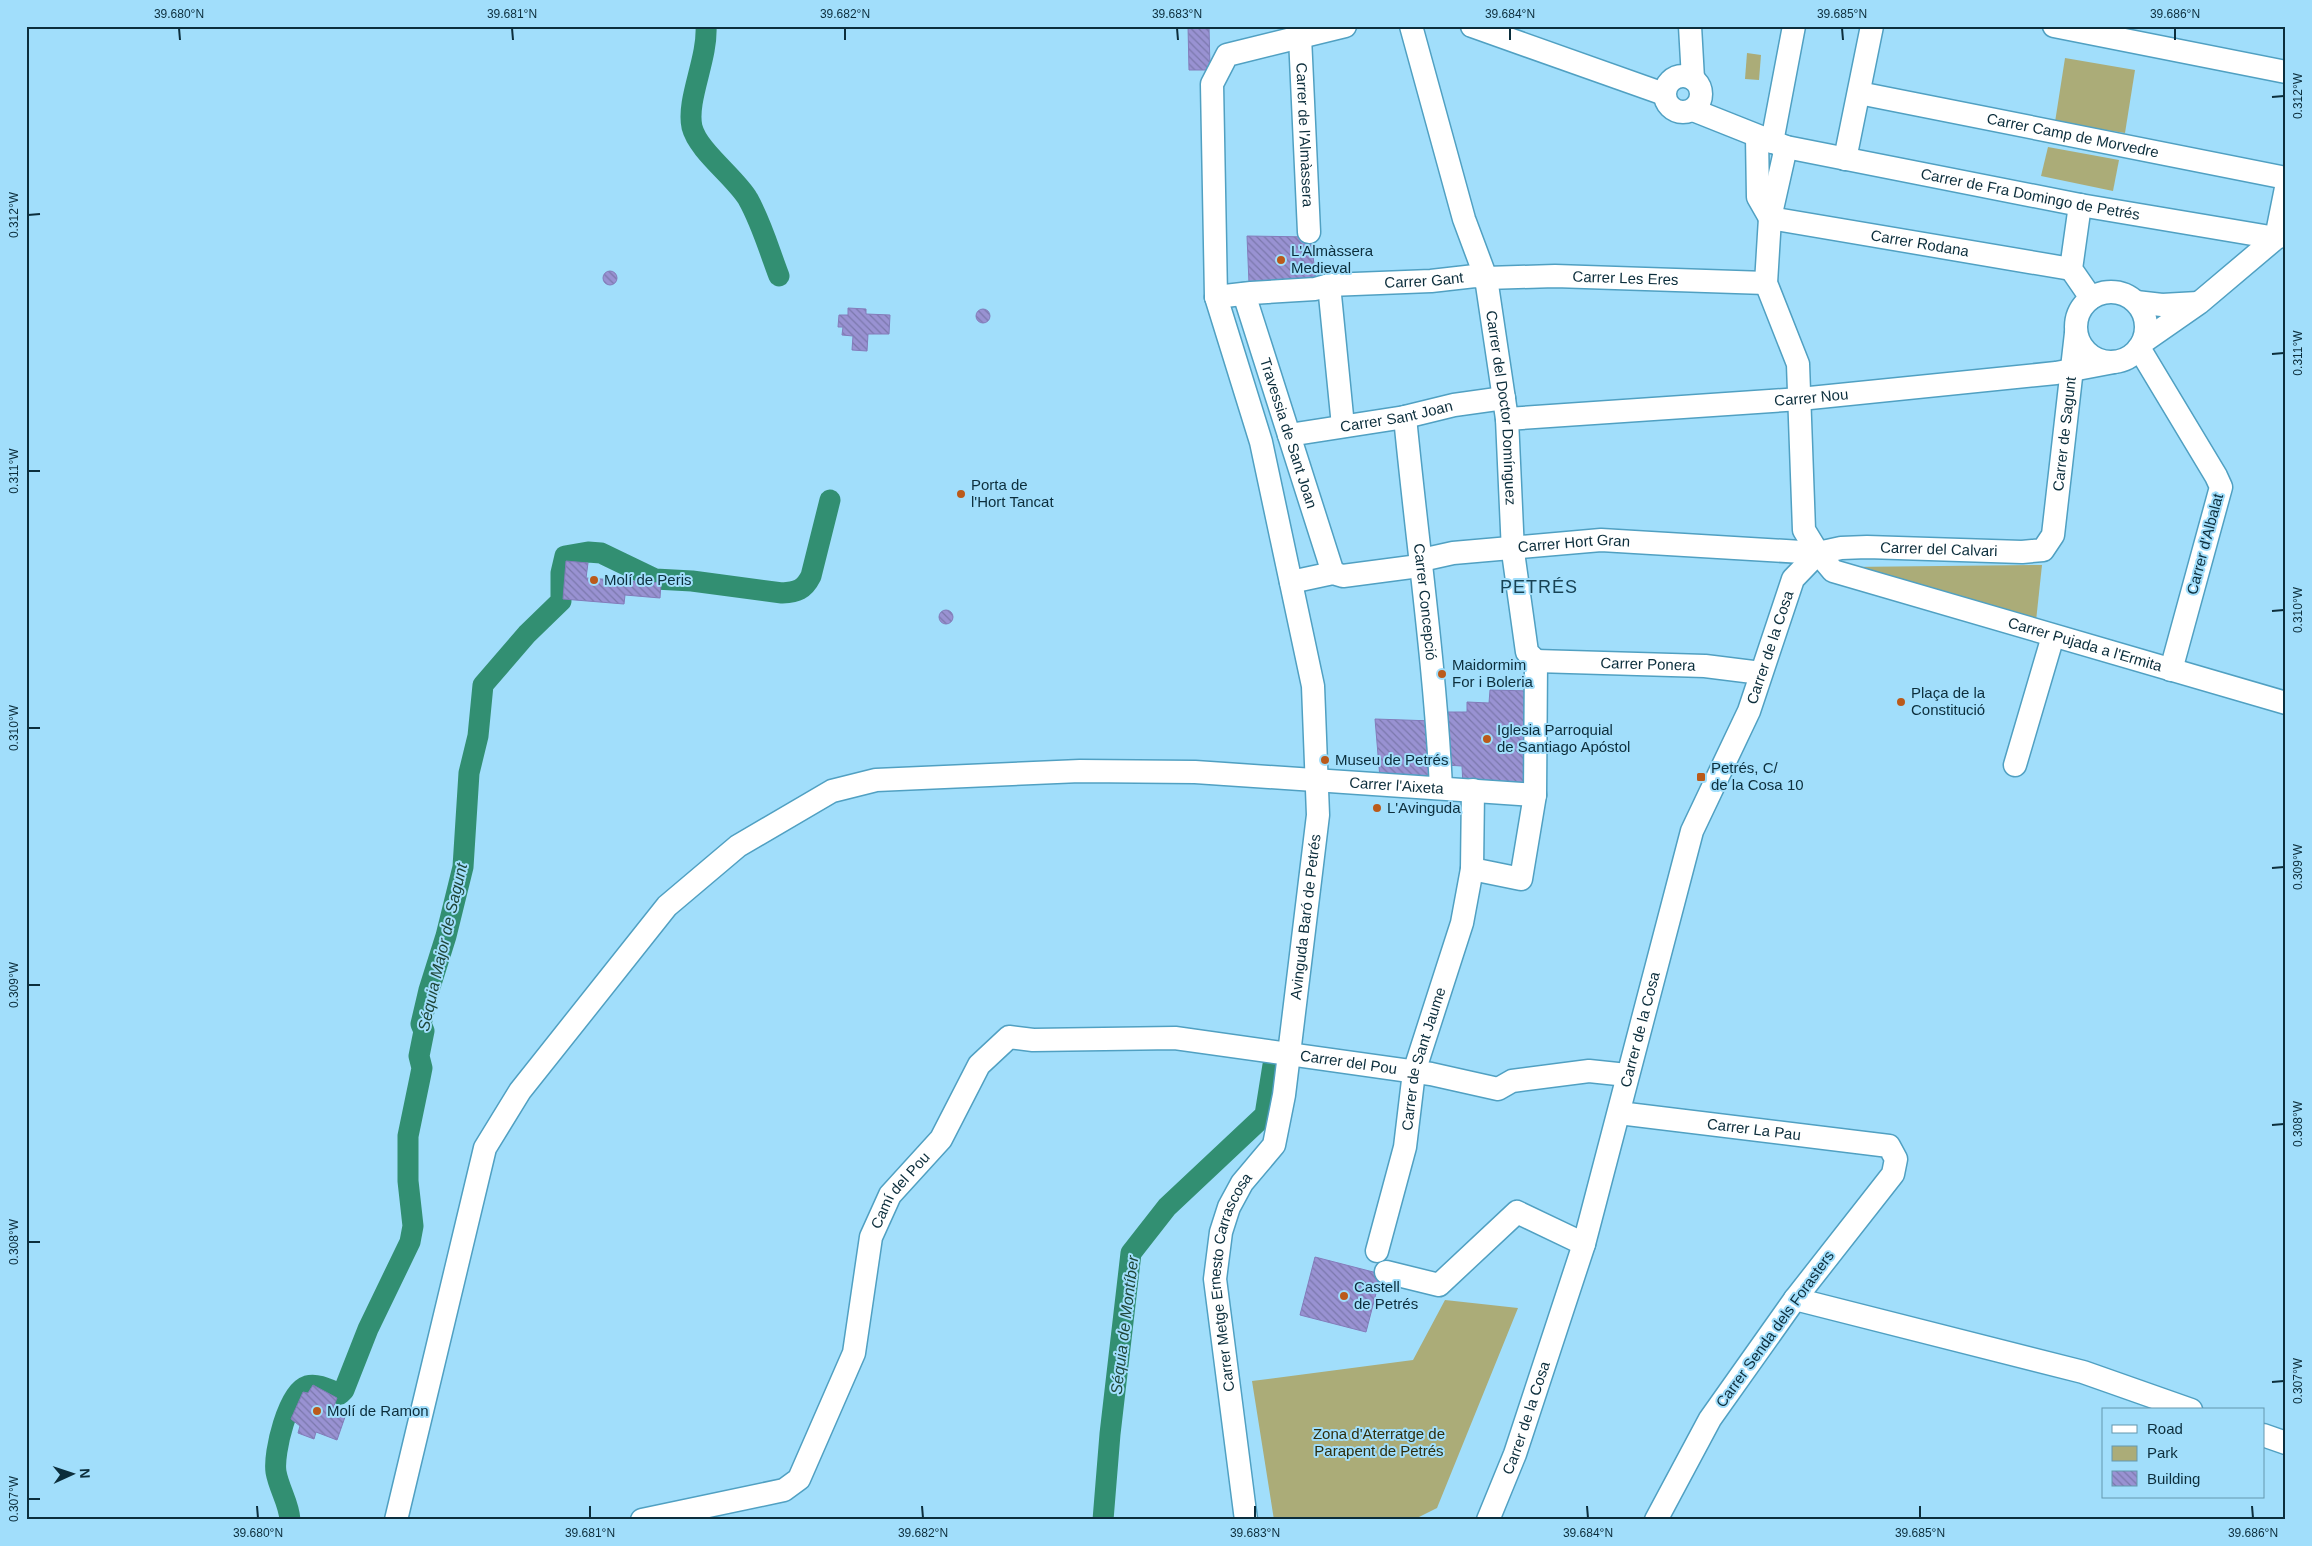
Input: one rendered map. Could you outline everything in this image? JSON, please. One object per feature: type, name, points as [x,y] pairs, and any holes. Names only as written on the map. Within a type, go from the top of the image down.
[{"type":"street","points":[[1300,37],[1345,26]]},
{"type":"street","name":"Carrer del Doctor Domínguez","points":[[1411,26],[1464,219],[1486,278],[1505,408],[1513,546],[1527,652],[1536,661],[1535,795],[1521,879],[1472,869]]},
{"type":"street","points":[[1472,26],[1664,94]]},
{"type":"street","points":[[1690,26],[1693,79]]},
{"type":"street","points":[[1770,218],[1758,197],[1772,142],[1794,26]]},
{"type":"street","points":[[1845,159],[1872,26]]},
{"type":"street","points":[[2054,26],[2286,72]]},
{"type":"street","name":"Avinguda Baró de Petrés","points":[[1289,1054],[1318,815],[1313,686],[1261,442],[1216,297],[1212,84],[1227,55],[1300,37]]},
{"type":"street","name":"Carrer de l'Almàssera","points":[[1300,37],[1309,232]]},
{"type":"street","points":[[1683,76],[1693,79],[1700,87],[1701,98],[1692,110],[1682,113],[1672,110],[1664,94],[1666,86],[1673,78],[1683,76]]},
{"type":"street","name":"Carrer Camp de Morvedre","points":[[1859,93],[2286,178]]},
{"type":"street","name":"Carrer de Fra Domingo de Petrés","points":[[1692,110],[1772,142],[1845,159],[2080,205],[2281,236]]},
{"type":"street","points":[[1766,283],[1772,142]]},
{"type":"street","points":[[2141,345],[2146,328],[2144,316],[2136,302],[2126,295],[2115,292],[2103,293],[2091,298],[2079,313],[2076,334],[2088,354],[2099,360],[2114,362],[2126,359],[2141,345],[2199,303],[2281,236],[2286,188]]},
{"type":"street","points":[[2080,205],[2071,269],[2091,298]]},
{"type":"street","name":"Carrer Rodana","points":[[1770,218],[2071,269]]},
{"type":"street","name":"Carrer Gant","points":[[1216,297],[1315,289],[1328,284],[1431,281],[1475,276],[1486,278]]},
{"type":"street","name":"Carrer Les Eres","points":[[1486,278],[1554,276],[1766,283]]},
{"type":"street","name":"Carrer Pujada a l'Ermita","points":[[1766,283],[1798,364],[1804,530],[1818,553],[1833,571],[2286,703]]},
{"type":"street","points":[[1328,284],[1343,426]]},
{"type":"street","name":"Travessia de Sant Joan","points":[[1244,294],[1333,573]]},
{"type":"street","points":[[2136,302],[2162,305],[2199,303]]},
{"type":"street","name":"Carrer de Sagunt","points":[[2053,535],[2076,334]]},
{"type":"street","name":"Carrer d'Albalat","points":[[2141,345],[2221,487],[2171,670]]},
{"type":"street","name":"Carrer Nou","points":[[1505,408],[1800,399],[2071,370],[2114,362]]},
{"type":"street","name":"Carrer Sant Joan","points":[[1288,435],[1405,417],[1454,405],[1505,408]]},
{"type":"street","name":"Carrer Concepció","points":[[1405,417],[1437,714],[1441,788]]},
{"type":"street","name":"Carrer del Calvari","points":[[1818,553],[1842,548],[2022,552],[2043,550],[2053,535]]},
{"type":"street","name":"Carrer Hort Gran","points":[[1291,582],[1333,573],[1344,576],[1420,566],[1426,559],[1453,553],[1513,546],[1601,540],[1818,553]]},
{"type":"street","points":[[1884,587],[1881,574],[1883,563],[1891,548]]},
{"type":"street","name":"Carrer de la Cosa","points":[[1488,1520],[1514,1454],[1584,1244],[1692,831],[1749,711],[1793,579],[1818,553]]},
{"type":"street","points":[[2016,765],[2053,636]]},
{"type":"street","name":"Carrer Ponera","points":[[1536,661],[1705,666],[1761,673]]},
{"type":"street","name":"Carrer l'Aixeta","points":[[396,1520],[485,1148],[520,1091],[667,906],[738,846],[832,790],[876,780],[1080,771],[1195,772],[1535,795]]},
{"type":"street","name":"Carrer de Sant Jaume","points":[[1377,1251],[1405,1148],[1414,1072],[1462,923],[1472,869],[1473,790]]},
{"type":"street","name":"Camí del Pou","points":[[642,1520],[784,1490],[799,1478],[854,1353],[871,1237],[890,1195],[941,1139],[979,1065],[1008,1037],[1033,1040],[1175,1038],[1289,1054]]},
{"type":"street","name":"Carrer del Pou","points":[[1289,1054],[1414,1072],[1498,1089],[1512,1081],[1588,1070],[1627,1075]]},
{"type":"street","name":"Carrer Metge Ernesto Carrascosa","points":[[1246,1520],[1215,1280],[1221,1232],[1229,1207],[1242,1183],[1274,1145],[1289,1054]]},
{"type":"street","name":"Carrer La Pau","points":[[1619,1113],[1889,1146]]},
{"type":"street","name":"Carrer Senda dels Forasters","points":[[1656,1520],[1710,1419],[1795,1299],[1893,1174],[1896,1160],[1889,1146]]},
{"type":"street","points":[[1386,1272],[1438,1285],[1517,1212],[1584,1244]]},
{"type":"street","points":[[1795,1299],[2083,1372],[2185,1408]]},
{"type":"street","points":[[2264,1435],[2286,1443]]},
{"type":"green space","points":[[1747,53],[1761,55],[1759,80],[1745,79]]},
{"type":"green space","points":[[2065,58],[2135,70],[2125,133],[2055,122]]},
{"type":"green space","points":[[2048,147],[2119,160],[2113,191],[2041,176]]},
{"type":"green space","points":[[2042,565],[2036,621],[1848,567]]},
{"type":"green space","name":"Zona d'Aterratge de Parapent de Petrés","points":[[1445,1300],[1518,1308],[1437,1508],[1413,1520],[1274,1520],[1252,1381],[1413,1360]]},
{"type":"building","points":[[1188,26],[1209,26],[1210,70],[1189,70]]},
{"type":"building","name":"L'Almàssera Medieval","points":[[1247,236],[1311,237],[1316,283],[1249,283]]},
{"type":"building","points":[[607,271],[613,271],[617,278],[613,285],[607,285],[603,281],[603,275]]},
{"type":"building","points":[[848,308],[866,309],[866,314],[890,315],[889,334],[868,334],[867,351],[852,350],[853,336],[842,335],[843,327],[838,327],[839,315],[848,315]]},
{"type":"building","points":[[980,309],[986,309],[990,316],[986,323],[980,323],[976,319],[976,313]]},
{"type":"building","name":"Molí de Peris","points":[[566,561],[588,563],[586,578],[661,583],[660,598],[625,595],[624,604],[563,599]]},
{"type":"building","points":[[943,610],[949,610],[953,617],[949,624],[943,624],[939,620],[939,614]]},
{"type":"building","name":"Iglesia Parroquial de Santiago Apóstol","points":[[1490,690],[1531,691],[1529,787],[1463,786],[1462,766],[1445,765],[1443,712],[1467,712],[1467,702],[1489,703]]},
{"type":"building","points":[[1375,719],[1433,721],[1436,778],[1380,778]]},
{"type":"building","name":"Castell de Petrés","points":[[1315,1257],[1381,1274],[1366,1332],[1300,1315]]},
{"type":"building","name":"Molí de Ramon","points":[[313,1385],[337,1398],[333,1408],[346,1414],[337,1440],[316,1432],[314,1439],[298,1433],[300,1426],[291,1419],[303,1392],[308,1393]]},
{"type":"waterway","name":"Séquia Major de Sagunt","points":[[706,26],[704,52],[692,104],[692,127],[701,145],[748,199],[761,227],[779,276]]},
{"type":"waterway","name":"Séquia Major de Sagunt","points":[[290,1520],[276,1472],[279,1438],[288,1411],[300,1391],[307,1386],[320,1386],[340,1394],[344,1390],[368,1329],[410,1242],[413,1226],[408,1181],[408,1136],[422,1068],[419,1056],[424,1031],[421,1024],[463,867],[469,773],[478,736],[483,685],[527,634],[561,601],[561,573],[565,556],[588,552],[601,553],[655,579],[692,581],[782,593],[792,592],[803,587],[811,576],[830,500]]},
{"type":"waterway","name":"Séquia de Montíber","points":[[1103,1520],[1110,1434],[1131,1253],[1167,1207],[1265,1115],[1273,1065]]},
{"type":"place","name":"L'Almàssera Medieval","points":[[1281,260]]},
{"type":"place","name":"Porta de l'Hort Tancat","points":[[961,494]]},
{"type":"place","name":"Molí de Peris","points":[[594,580]]},
{"type":"place","name":"Maidormim For i Boleria","points":[[1442,674]]},
{"type":"place","name":"Plaça de la Constitució","points":[[1901,702]]},
{"type":"place","name":"Iglesia Parroquial de Santiago Apóstol","points":[[1487,739]]},
{"type":"place","name":"Museu de Petrés","points":[[1325,760]]},
{"type":"place","name":"Petrés, C/ de la Cosa 10","points":[[1701,777]]},
{"type":"place","name":"L'Avinguda","points":[[1377,808]]},
{"type":"place","name":"Castell de Petrés","points":[[1344,1296]]},
{"type":"place","name":"Molí de Ramon","points":[[317,1411]]},
{"type":"district","name":"PETRÉS","points":[[1539,587]]}]
